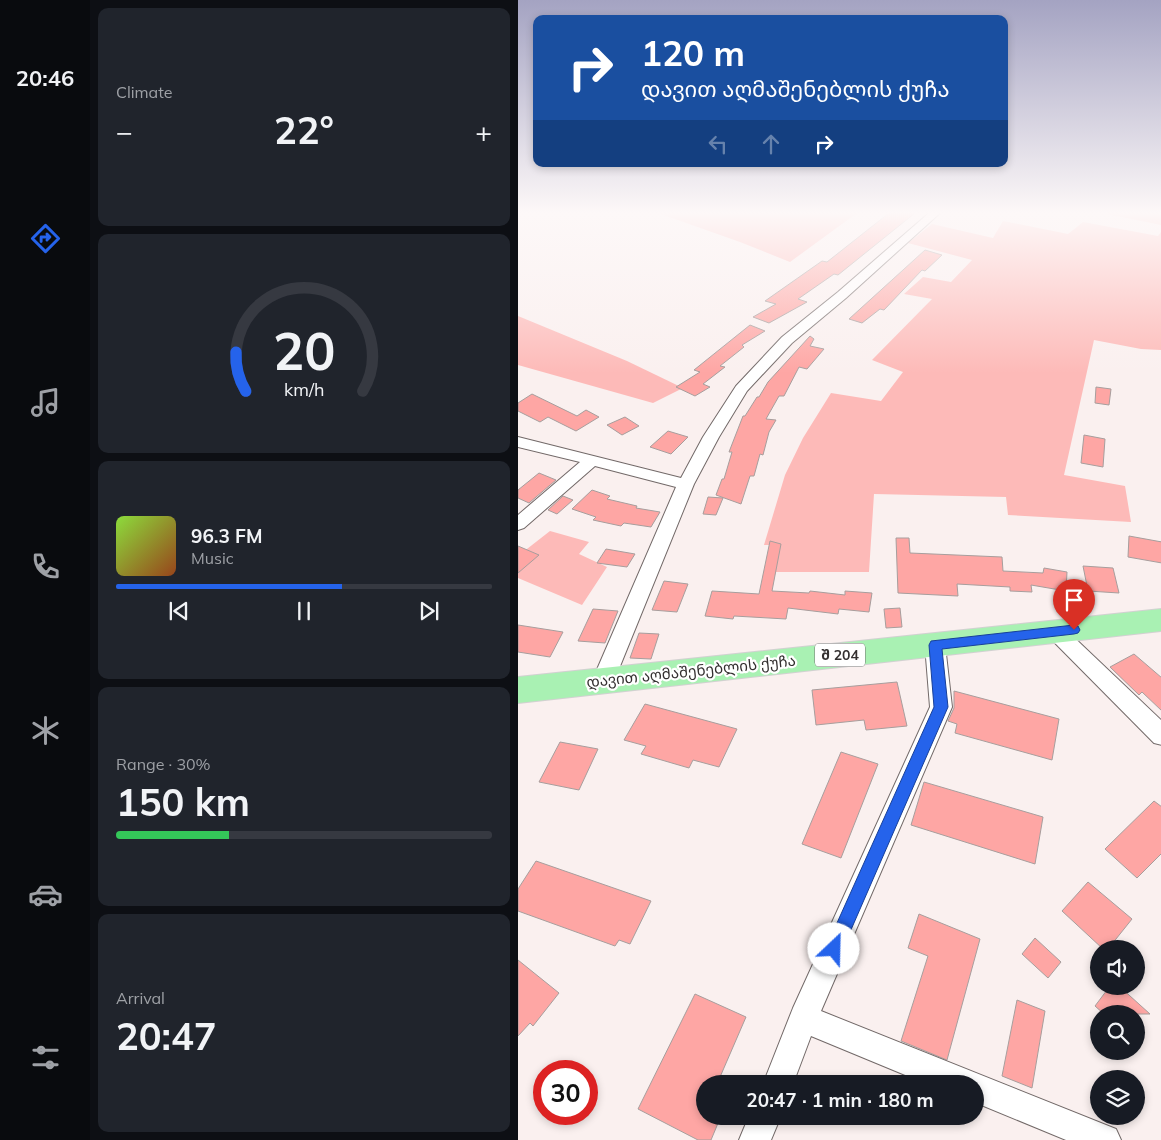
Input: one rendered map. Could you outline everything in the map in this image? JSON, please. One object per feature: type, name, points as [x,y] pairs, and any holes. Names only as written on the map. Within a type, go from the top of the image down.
[{"type":"main road","name":"დავით აღმაშენებლის ქუჩა","points":[[518,690],[1162,620]]},
{"type":"street","points":[[603,681],[686,484],[711,437],[742,389],[787,340],[875,266]]},
{"type":"street","points":[[518,442],[686,484]]},
{"type":"street","points":[[518,524],[593,460]]},
{"type":"street","points":[[1056,632],[1162,736]]},
{"type":"street","points":[[781,1075],[803,1018],[941,707],[935,645]]},
{"type":"street","points":[[803,1018],[943,1075]]},
{"type":"street","points":[[984,1091],[1105,1140]]},
{"type":"street","points":[[755,1140],[761,1125]]},
{"type":"shaded area","points":[[966,266],[1161,266],[1161,350],[1141,349],[1094,340],[1064,475],[1125,486],[1131,522],[1008,515],[1006,497],[874,494],[869,572],[772,572],[778,545],[764,545],[785,475],[803,438],[831,393],[881,401],[903,372],[872,360],[932,299],[904,294],[923,277],[951,282]]},
{"type":"shaded area","points":[[518,316],[627,361],[683,388],[653,403],[518,365]]},
{"type":"shaded area","points":[[550,531],[589,542],[579,554],[607,567],[582,605],[518,578],[518,556]]},
{"type":"building","points":[[815,266],[849,266],[838,275],[834,274],[798,299],[807,302],[769,323],[753,317],[776,304],[765,301]]},
{"type":"building","points":[[907,266],[930,266],[925,271],[922,270],[884,310],[880,309],[862,323],[849,319]]},
{"type":"building","points":[[750,325],[765,331],[742,345],[744,347],[720,366],[725,367],[703,384],[710,387],[695,396],[676,387],[700,372],[694,370]]},
{"type":"building","points":[[810,336],[814,339],[810,346],[824,349],[807,369],[799,367],[784,396],[779,396],[766,419],[776,420],[769,432],[763,455],[760,454],[754,476],[750,476],[741,504],[716,495],[722,479],[724,479],[732,452],[729,452],[743,416],[745,416],[757,397],[759,397],[768,382]]},
{"type":"building","points":[[1096,387],[1111,389],[1109,405],[1095,403]]},
{"type":"building","points":[[532,394],[577,416],[586,410],[599,417],[576,431],[548,417],[540,422],[518,411],[518,403]]},
{"type":"building","points":[[625,417],[639,426],[622,435],[607,425]]},
{"type":"building","points":[[668,431],[688,437],[671,454],[650,447]]},
{"type":"building","points":[[1084,435],[1105,439],[1103,467],[1081,463]]},
{"type":"building","points":[[539,473],[556,480],[529,503],[518,498],[518,490]]},
{"type":"building","points":[[592,490],[610,496],[607,499],[637,506],[636,508],[660,512],[651,527],[624,523],[621,526],[593,520],[596,517],[572,509]]},
{"type":"building","points":[[563,496],[573,500],[557,514],[548,510]]},
{"type":"building","points":[[708,497],[723,498],[716,515],[703,514]]},
{"type":"building","points":[[1129,536],[1162,542],[1162,563],[1128,557]]},
{"type":"building","points":[[896,538],[909,538],[910,553],[1002,557],[1003,571],[1043,573],[1044,568],[1067,572],[1066,591],[1031,585],[1032,592],[1010,591],[1010,587],[957,584],[958,596],[898,593]]},
{"type":"building","points":[[770,541],[781,544],[772,591],[809,593],[810,591],[845,595],[845,591],[872,593],[869,612],[839,609],[838,614],[788,608],[786,619],[734,616],[733,619],[705,616],[712,591],[759,594]]},
{"type":"building","points":[[518,546],[539,555],[518,573]]},
{"type":"building","points":[[606,549],[635,554],[627,567],[597,563]]},
{"type":"building","points":[[1083,566],[1113,568],[1119,593],[1088,591]]},
{"type":"building","points":[[664,581],[688,584],[677,612],[652,610]]},
{"type":"building","points":[[900,608],[902,627],[886,628],[884,609]]},
{"type":"building","points":[[593,609],[618,611],[605,643],[578,641]]},
{"type":"building","points":[[518,625],[563,632],[550,657],[518,652]]},
{"type":"building","points":[[639,633],[659,634],[651,659],[630,658]]},
{"type":"building","points":[[1134,654],[1162,678],[1162,711],[1142,692],[1139,695],[1110,667]]},
{"type":"building","points":[[897,682],[907,726],[866,730],[864,720],[816,725],[812,690]]},
{"type":"building","points":[[954,691],[1059,719],[1052,760],[955,733],[957,724],[948,721],[954,708]]},
{"type":"building","points":[[645,704],[737,729],[719,767],[693,760],[689,768],[641,754],[646,746],[624,740]]},
{"type":"building","points":[[560,742],[598,749],[579,790],[539,782]]},
{"type":"building","points":[[841,752],[878,764],[841,858],[802,844]]},
{"type":"building","points":[[924,782],[1043,817],[1035,864],[911,825]]},
{"type":"building","points":[[1154,801],[1162,807],[1162,853],[1137,878],[1105,849]]},
{"type":"building","points":[[536,861],[651,901],[630,944],[619,940],[615,946],[518,911],[518,889]]},
{"type":"building","points":[[1088,882],[1132,919],[1115,940],[1093,940],[1062,911]]},
{"type":"building","points":[[919,914],[980,939],[947,1060],[901,1041],[928,956],[908,948]]},
{"type":"building","points":[[1035,938],[1061,962],[1048,978],[1022,954]]},
{"type":"building","points":[[518,960],[559,993],[533,1026],[530,1023],[518,1036]]},
{"type":"building","points":[[695,994],[746,1017],[721,1075],[696,1075],[696,1125],[717,1125],[711,1140],[698,1140],[638,1109]]},
{"type":"building","points":[[1103,995],[1129,995],[1140,1005],[1096,1005]]},
{"type":"building","points":[[1017,1000],[1045,1011],[1032,1088],[1002,1076]]},
{"type":"route","points":[[834,949],[941,707],[935,645],[1074,630]]}]
